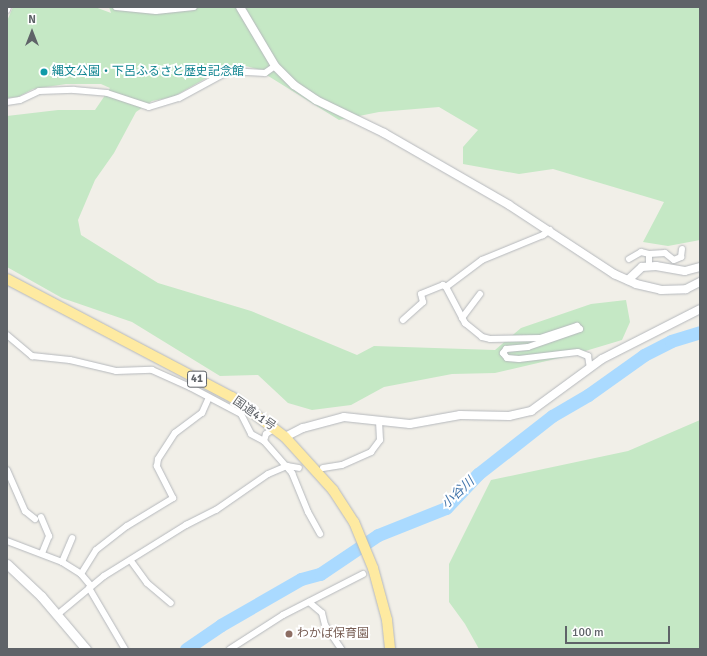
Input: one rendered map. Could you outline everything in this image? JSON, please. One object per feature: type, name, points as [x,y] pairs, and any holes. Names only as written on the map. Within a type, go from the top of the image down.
[{"type":"highway","name":"国道41号","points":[[7,279],[232,397],[286,437],[314,467],[354,522],[364,544],[380,591],[387,620],[390,649]]},
{"type":"main road","points":[[7,564],[33,588],[86,649]]},
{"type":"street","points":[[116,7],[156,11],[194,7]]},
{"type":"street","points":[[240,7],[275,66],[287,80],[316,100],[384,133],[550,230],[614,274],[661,290],[686,288],[700,282]]},
{"type":"street","points":[[7,102],[20,100],[39,91],[74,90],[107,93],[149,107],[179,98],[230,71],[261,73],[275,66]]},
{"type":"street","points":[[446,288],[482,260],[543,235],[550,230]]},
{"type":"street","points":[[629,259],[641,252],[649,254],[660,252],[678,259],[681,257],[682,249]]},
{"type":"street","points":[[649,254],[649,265]]},
{"type":"street","points":[[628,280],[642,267],[649,265],[675,271],[700,267]]},
{"type":"street","points":[[403,320],[423,302],[421,294],[443,285],[462,318],[477,333],[490,339],[540,338],[577,326],[580,329],[528,347],[506,349],[503,353],[510,359],[578,352],[588,356],[590,368]]},
{"type":"street","points":[[462,318],[480,294]]},
{"type":"street","points":[[286,437],[303,428],[344,417],[410,424],[460,415],[519,414],[531,411],[590,368],[700,309]]},
{"type":"street","points":[[7,335],[32,356],[76,362],[116,371],[152,370],[241,414],[251,434],[264,441],[287,466],[320,534]]},
{"type":"street","points":[[81,574],[96,550],[127,526],[173,498],[157,466],[158,459],[174,433],[202,413],[209,397]]},
{"type":"street","points":[[323,468],[342,465],[371,452],[380,440],[380,421]]},
{"type":"street","points":[[264,441],[266,434],[275,428]]},
{"type":"street","points":[[57,615],[90,587],[186,525],[216,510],[268,474],[287,466],[298,468]]},
{"type":"street","points":[[7,470],[25,511],[38,518],[49,536],[42,553]]},
{"type":"street","points":[[62,562],[72,538]]},
{"type":"street","points":[[7,541],[42,553],[62,562],[81,574],[125,649]]},
{"type":"street","points":[[131,561],[147,583],[171,603]]},
{"type":"street","points":[[230,649],[270,623],[363,574]]},
{"type":"street","points":[[309,602],[322,613],[325,625],[341,649]]},
{"type":"green space","points":[[13,7],[95,7],[111,13],[109,7],[700,7],[700,240],[668,246],[643,242],[664,202],[553,169],[519,174],[463,164],[463,147],[478,130],[439,107],[379,112],[339,120],[257,69],[242,65],[224,68],[173,97],[152,101],[136,112],[114,153],[95,180],[78,220],[81,235],[158,283],[251,311],[357,355],[374,346],[495,350],[521,328],[591,304],[626,300],[630,322],[622,340],[572,355],[495,373],[452,374],[384,387],[351,405],[312,410],[288,403],[258,375],[220,376],[132,322],[62,298],[7,267],[7,116],[58,110],[95,110],[110,88],[101,84],[66,84],[33,89],[18,97],[7,98],[7,21]]},
{"type":"green space","points":[[700,420],[700,649],[479,649],[465,624],[449,602],[449,564],[491,480],[628,451]]},
{"type":"waterway","name":"小谷川","points":[[186,649],[221,625],[301,579],[320,574],[378,535],[446,508],[478,474],[552,416],[588,395],[644,355],[671,341],[700,332]]},
{"type":"place","name":"縄文公園・下呂ふるさと歴史記念館","points":[[44,72]]},
{"type":"place","name":"わかば保育園","points":[[289,634]]}]
